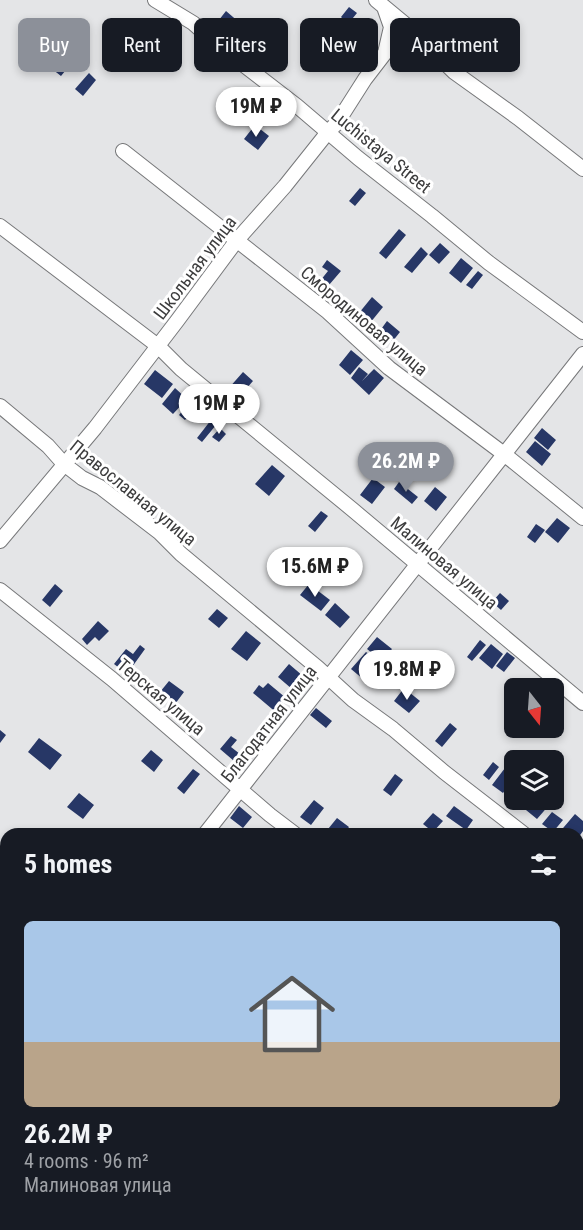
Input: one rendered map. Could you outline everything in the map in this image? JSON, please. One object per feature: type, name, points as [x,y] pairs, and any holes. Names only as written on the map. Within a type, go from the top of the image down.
[{"type":"street","name":"Luchistaya Street","points":[[155,0],[193,24],[489,263],[583,332]]},
{"type":"street","name":"Школьная улица","points":[[0,541],[95,428],[237,240],[337,123],[385,53],[392,27],[380,3]]},
{"type":"street","points":[[380,3],[454,72],[583,169]]},
{"type":"street","name":"Смородиновая улица","points":[[123,151],[328,312],[389,368],[446,409],[583,518]]},
{"type":"street","name":"Малиновая улица","points":[[0,226],[72,283],[158,346],[181,369],[583,703]]},
{"type":"street","name":"Благодатная улица","points":[[210,828],[583,354]]},
{"type":"street","name":"Православная улица","points":[[0,406],[48,446],[64,464],[82,478],[100,487],[160,533],[189,561],[354,700],[516,828]]},
{"type":"street","name":"Терская улица","points":[[0,590],[112,679],[287,828]]},
{"type":"building","points":[[349,7],[357,13],[353,18],[341,17]]},
{"type":"building","points":[[226,11],[234,18],[220,18]]},
{"type":"building","points":[[89,73],[96,80],[83,96],[75,89]]},
{"type":"building","points":[[255,125],[269,136],[258,150],[244,139]]},
{"type":"building","points":[[360,188],[366,193],[355,206],[349,201]]},
{"type":"building","points":[[399,229],[406,235],[386,259],[379,253]]},
{"type":"building","points":[[440,243],[450,252],[439,264],[429,255]]},
{"type":"building","points":[[421,247],[428,254],[412,273],[404,267]]},
{"type":"building","points":[[461,258],[473,268],[461,283],[449,273]]},
{"type":"building","points":[[327,260],[341,271],[323,292],[316,286],[328,271],[322,267]]},
{"type":"building","points":[[478,271],[483,275],[472,289],[466,285]]},
{"type":"building","points":[[372,297],[383,307],[370,323],[359,313]]},
{"type":"building","points":[[387,321],[400,332],[392,342],[379,332]]},
{"type":"building","points":[[351,350],[363,360],[350,375],[339,365]]},
{"type":"building","points":[[359,367],[368,374],[362,381],[374,369],[384,378],[369,395],[351,378]]},
{"type":"building","points":[[155,370],[173,384],[162,398],[144,384]]},
{"type":"building","points":[[243,372],[253,381],[238,398],[228,389]]},
{"type":"building","points":[[175,388],[187,399],[173,414],[162,404]]},
{"type":"building","points":[[193,398],[199,403],[185,420],[179,415]]},
{"type":"building","points":[[211,420],[216,425],[202,442],[197,438]]},
{"type":"building","points":[[220,428],[226,434],[219,442],[212,437]]},
{"type":"building","points":[[542,428],[556,440],[548,450],[534,438]]},
{"type":"building","points":[[535,441],[551,454],[542,466],[526,452]]},
{"type":"building","points":[[272,465],[285,476],[269,496],[255,484]]},
{"type":"building","points":[[373,478],[385,487],[372,504],[360,495]]},
{"type":"building","points":[[399,482],[418,497],[412,504],[394,489]]},
{"type":"building","points":[[435,487],[447,497],[436,511],[424,501]]},
{"type":"building","points":[[321,511],[328,516],[315,532],[308,526]]},
{"type":"building","points":[[557,518],[570,528],[558,543],[545,532]]},
{"type":"building","points":[[536,524],[545,530],[535,543],[527,537]]},
{"type":"building","points":[[55,584],[63,591],[50,607],[42,600]]},
{"type":"building","points":[[309,584],[330,600],[321,611],[300,595]]},
{"type":"building","points":[[500,593],[509,601],[501,610],[492,602]]},
{"type":"building","points":[[335,603],[350,617],[340,628],[325,615]]},
{"type":"building","points":[[217,609],[228,618],[219,628],[208,619]]},
{"type":"building","points":[[98,621],[109,631],[99,641],[95,637],[87,645],[82,639]]},
{"type":"building","points":[[246,631],[261,643],[247,661],[231,649]]},
{"type":"building","points":[[377,637],[392,649],[382,661],[367,649]]},
{"type":"building","points":[[480,640],[486,645],[472,661],[467,657]]},
{"type":"building","points":[[491,644],[503,654],[492,669],[479,658]]},
{"type":"building","points":[[140,645],[145,649],[127,674],[114,664],[126,649],[133,654]]},
{"type":"building","points":[[366,652],[378,661],[363,679],[351,669]]},
{"type":"building","points":[[507,652],[515,658],[504,672],[496,666]]},
{"type":"building","points":[[289,664],[303,676],[292,689],[278,677]]},
{"type":"building","points":[[169,681],[184,692],[175,704],[160,692]]},
{"type":"building","points":[[268,683],[286,698],[278,714],[253,693],[259,685],[263,688]]},
{"type":"building","points":[[404,688],[420,701],[409,713],[394,701]]},
{"type":"building","points":[[316,708],[332,721],[326,728],[310,715]]},
{"type":"building","points":[[450,723],[457,729],[442,747],[435,741]]},
{"type":"building","points":[[0,730],[6,735],[0,743]]},
{"type":"building","points":[[231,736],[237,740],[231,747],[240,754],[234,761],[220,749]]},
{"type":"building","points":[[39,738],[62,755],[50,770],[28,752]]},
{"type":"building","points":[[151,750],[163,760],[154,772],[141,761]]},
{"type":"building","points":[[493,762],[499,767],[489,780],[483,775]]},
{"type":"building","points":[[193,769],[200,774],[184,794],[177,788]]},
{"type":"building","points":[[504,769],[503,793],[492,785]]},
{"type":"building","points":[[395,774],[403,780],[391,796],[383,790]]},
{"type":"building","points":[[79,793],[94,805],[83,819],[67,807]]},
{"type":"building","points":[[314,800],[324,808],[311,825],[300,817]]},
{"type":"building","points":[[239,806],[252,817],[243,828],[230,818]]},
{"type":"building","points":[[454,806],[473,820],[467,828],[463,828],[446,816]]},
{"type":"building","points":[[526,810],[545,810],[537,819]]},
{"type":"building","points":[[552,812],[563,820],[556,828],[548,828],[542,824]]},
{"type":"building","points":[[433,813],[443,821],[437,828],[428,828],[423,824]]},
{"type":"building","points":[[575,814],[583,821],[583,828],[563,828]]},
{"type":"building","points":[[337,818],[349,827],[348,828],[329,828]]}]
